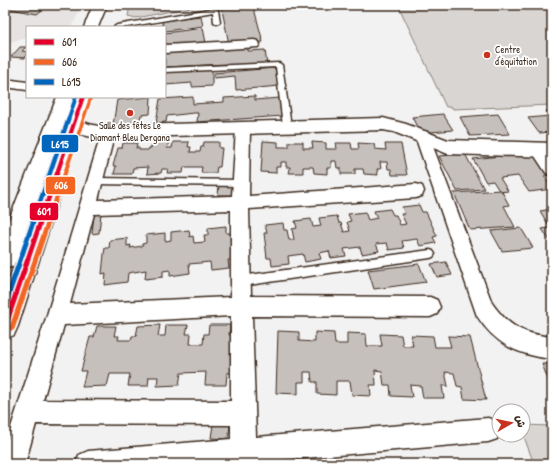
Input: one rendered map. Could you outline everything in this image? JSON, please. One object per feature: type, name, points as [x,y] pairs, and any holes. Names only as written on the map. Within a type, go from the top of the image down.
[{"type":"main road","points":[[92,26],[100,5]]},
{"type":"main road","points":[[106,26],[114,5]]},
{"type":"main road","points":[[5,259],[64,107],[81,98]]},
{"type":"main road","points":[[64,107],[84,129],[103,132],[383,124],[402,128],[422,136],[432,142],[448,147],[548,147]]},
{"type":"main road","points":[[5,326],[67,144],[64,107]]},
{"type":"main road","points":[[67,144],[82,137],[103,132]]},
{"type":"street","points":[[166,49],[254,44]]},
{"type":"street","points":[[5,83],[25,85]]},
{"type":"street","points":[[243,128],[240,203],[242,281],[242,413],[244,458]]},
{"type":"street","points":[[12,464],[88,207],[95,181],[103,132]]},
{"type":"street","points":[[422,136],[484,309],[491,320],[512,339],[526,344],[552,348]]},
{"type":"street","points":[[548,147],[552,169]]},
{"type":"street","points":[[88,207],[240,203],[416,191]]},
{"type":"street","points":[[56,315],[242,306],[430,307]]},
{"type":"street","points":[[27,412],[242,413]]},
{"type":"street","points":[[88,464],[244,458],[488,430]]},
{"type":"lane","points":[[123,26],[215,10],[217,22]]},
{"type":"lane","points":[[166,70],[279,65],[287,126]]},
{"type":"lane","points":[[95,181],[240,182]]},
{"type":"lane","points":[[242,281],[430,254]]},
{"type":"shaded area","points":[[5,5],[82,5],[72,26],[26,26],[26,38],[5,43]]},
{"type":"shaded area","points":[[130,5],[202,5],[136,18],[128,16]]},
{"type":"shaded area","name":"Centre d'équitation","points":[[398,5],[552,5],[552,105],[453,109],[452,107],[446,107]]},
{"type":"shaded area","points":[[531,425],[552,426],[552,464],[534,464],[526,443],[531,443]]},
{"type":"building","points":[[5,5],[48,5],[37,14],[5,8]]},
{"type":"building","points":[[221,5],[253,5],[263,42],[229,44]]},
{"type":"building","points":[[201,16],[203,26],[166,31],[166,26],[163,26],[162,20]]},
{"type":"building","points":[[203,28],[206,43],[166,46],[166,33]]},
{"type":"building","points":[[20,47],[26,47],[22,51],[26,52],[25,58],[11,57]]},
{"type":"building","points":[[248,47],[248,51],[265,50],[267,65],[226,67],[226,64],[166,67],[166,51]]},
{"type":"building","points":[[275,68],[279,86],[236,90],[235,76],[214,78],[214,73]]},
{"type":"building","points":[[212,69],[212,86],[192,87],[192,83],[166,85],[166,72]]},
{"type":"building","points":[[255,96],[255,100],[280,98],[283,116],[197,122],[198,113],[194,113],[167,116],[166,122],[156,123],[160,99],[193,97],[193,104],[224,102],[224,98]]},
{"type":"building","points":[[151,98],[150,114],[141,115],[140,122],[113,125],[117,100]]},
{"type":"building","points":[[552,110],[552,132],[539,133],[528,118],[550,116],[546,111]]},
{"type":"building","points":[[443,114],[453,130],[420,133],[412,117]]},
{"type":"building","points":[[498,114],[510,134],[470,136],[460,117]]},
{"type":"building","points":[[263,141],[278,142],[278,147],[289,147],[289,142],[303,142],[303,148],[313,148],[312,142],[326,143],[326,149],[337,149],[336,143],[351,143],[352,149],[359,149],[358,143],[374,144],[375,149],[386,150],[385,144],[401,144],[407,175],[392,175],[391,169],[388,169],[387,162],[380,162],[381,169],[377,169],[378,175],[364,174],[363,169],[355,169],[355,174],[341,174],[341,168],[337,168],[336,161],[331,161],[331,168],[327,168],[327,174],[314,173],[313,167],[303,167],[303,173],[289,173],[290,167],[286,167],[286,162],[281,162],[281,167],[276,167],[276,173],[261,172]]},
{"type":"building","points":[[169,142],[167,148],[172,148],[173,142],[189,142],[188,147],[191,147],[190,152],[200,152],[204,142],[219,142],[219,148],[222,148],[220,167],[217,167],[216,173],[201,173],[202,167],[184,167],[183,173],[167,173],[168,169],[162,169],[161,173],[147,174],[148,167],[133,168],[132,174],[114,174],[116,166],[113,166],[118,148],[122,148],[123,143],[137,143],[136,148],[139,148],[139,150],[148,150],[151,148],[153,143]]},
{"type":"building","points":[[535,152],[552,175],[544,176],[552,189],[529,192],[518,176],[500,178],[508,191],[500,192],[493,181],[486,182],[473,159]]},
{"type":"building","points":[[465,154],[484,189],[457,191],[439,156]]},
{"type":"building","points":[[219,185],[233,185],[232,195],[218,195]]},
{"type":"building","points":[[501,190],[509,205],[504,206],[515,227],[470,230],[454,193]]},
{"type":"building","points":[[419,205],[422,212],[426,212],[437,236],[433,237],[436,243],[420,246],[417,239],[402,241],[404,248],[389,250],[387,243],[376,244],[379,251],[362,254],[360,247],[344,249],[346,256],[331,258],[329,251],[319,253],[321,259],[305,262],[303,254],[288,256],[289,264],[272,266],[271,258],[267,258],[264,233],[267,233],[265,225],[283,223],[284,230],[287,230],[289,240],[294,240],[292,229],[297,228],[295,221],[311,219],[313,227],[321,226],[319,218],[337,216],[344,232],[350,231],[347,222],[351,221],[348,214],[365,212],[368,220],[377,218],[374,211],[390,209],[393,215],[396,215],[400,225],[406,224],[401,214],[405,214],[402,207]]},
{"type":"building","points":[[552,209],[552,223],[548,224],[540,211]]},
{"type":"building","points":[[101,213],[99,233],[92,234],[94,214]]},
{"type":"building","points":[[226,226],[226,233],[230,233],[232,260],[228,260],[229,268],[211,270],[210,262],[189,264],[190,273],[170,276],[170,270],[163,271],[163,277],[145,279],[146,270],[128,273],[127,282],[105,285],[106,273],[102,274],[104,254],[105,248],[109,248],[110,240],[127,238],[127,246],[131,245],[130,248],[142,246],[142,244],[146,243],[146,235],[165,233],[165,241],[171,240],[171,232],[189,230],[190,237],[193,236],[194,243],[205,242],[204,235],[208,235],[208,228]]},
{"type":"building","points":[[552,227],[552,244],[542,229]]},
{"type":"building","points":[[521,228],[533,248],[502,251],[491,231]]},
{"type":"building","points":[[446,262],[452,275],[437,277],[431,264]]},
{"type":"building","points":[[419,264],[426,282],[374,289],[368,270]]},
{"type":"building","points":[[160,325],[158,336],[165,336],[166,325],[188,325],[186,334],[191,334],[190,344],[203,344],[204,334],[208,334],[209,325],[230,325],[229,335],[234,335],[231,373],[227,373],[226,385],[205,385],[206,372],[181,373],[179,385],[157,386],[158,377],[149,377],[148,386],[128,386],[130,374],[110,374],[107,386],[82,387],[86,371],[81,371],[90,337],[94,337],[97,326],[116,326],[114,336],[119,336],[118,340],[131,340],[132,336],[136,336],[138,326]]},
{"type":"building","points":[[278,331],[299,332],[299,341],[315,342],[315,332],[334,333],[335,344],[347,344],[347,333],[366,334],[367,346],[382,346],[380,334],[401,335],[403,346],[413,346],[411,335],[433,336],[435,347],[451,347],[448,336],[470,337],[486,400],[464,399],[462,387],[457,386],[454,373],[445,372],[448,386],[442,386],[444,398],[423,398],[421,386],[410,385],[412,397],[391,396],[390,385],[384,385],[382,371],[375,370],[376,385],[370,385],[371,396],[352,395],[350,381],[336,381],[336,395],[317,394],[317,382],[312,382],[311,372],[304,372],[304,382],[298,382],[298,394],[276,393]]},
{"type":"building","points":[[542,364],[552,364],[552,390]]},
{"type":"building","points":[[214,418],[231,420],[228,439],[211,438]]},
{"type":"transit line","name":"L615","points":[[5,304],[76,98]]},
{"type":"transit line","name":"601","points":[[5,326],[83,98]]},
{"type":"transit line","name":"606","points":[[12,328],[90,99]]},
{"type":"place","name":"Centre d'équitation","points":[[487,55]]},
{"type":"place","name":"Salle des fêtes Le Diamant Bleu Dergana","points":[[130,113]]}]
